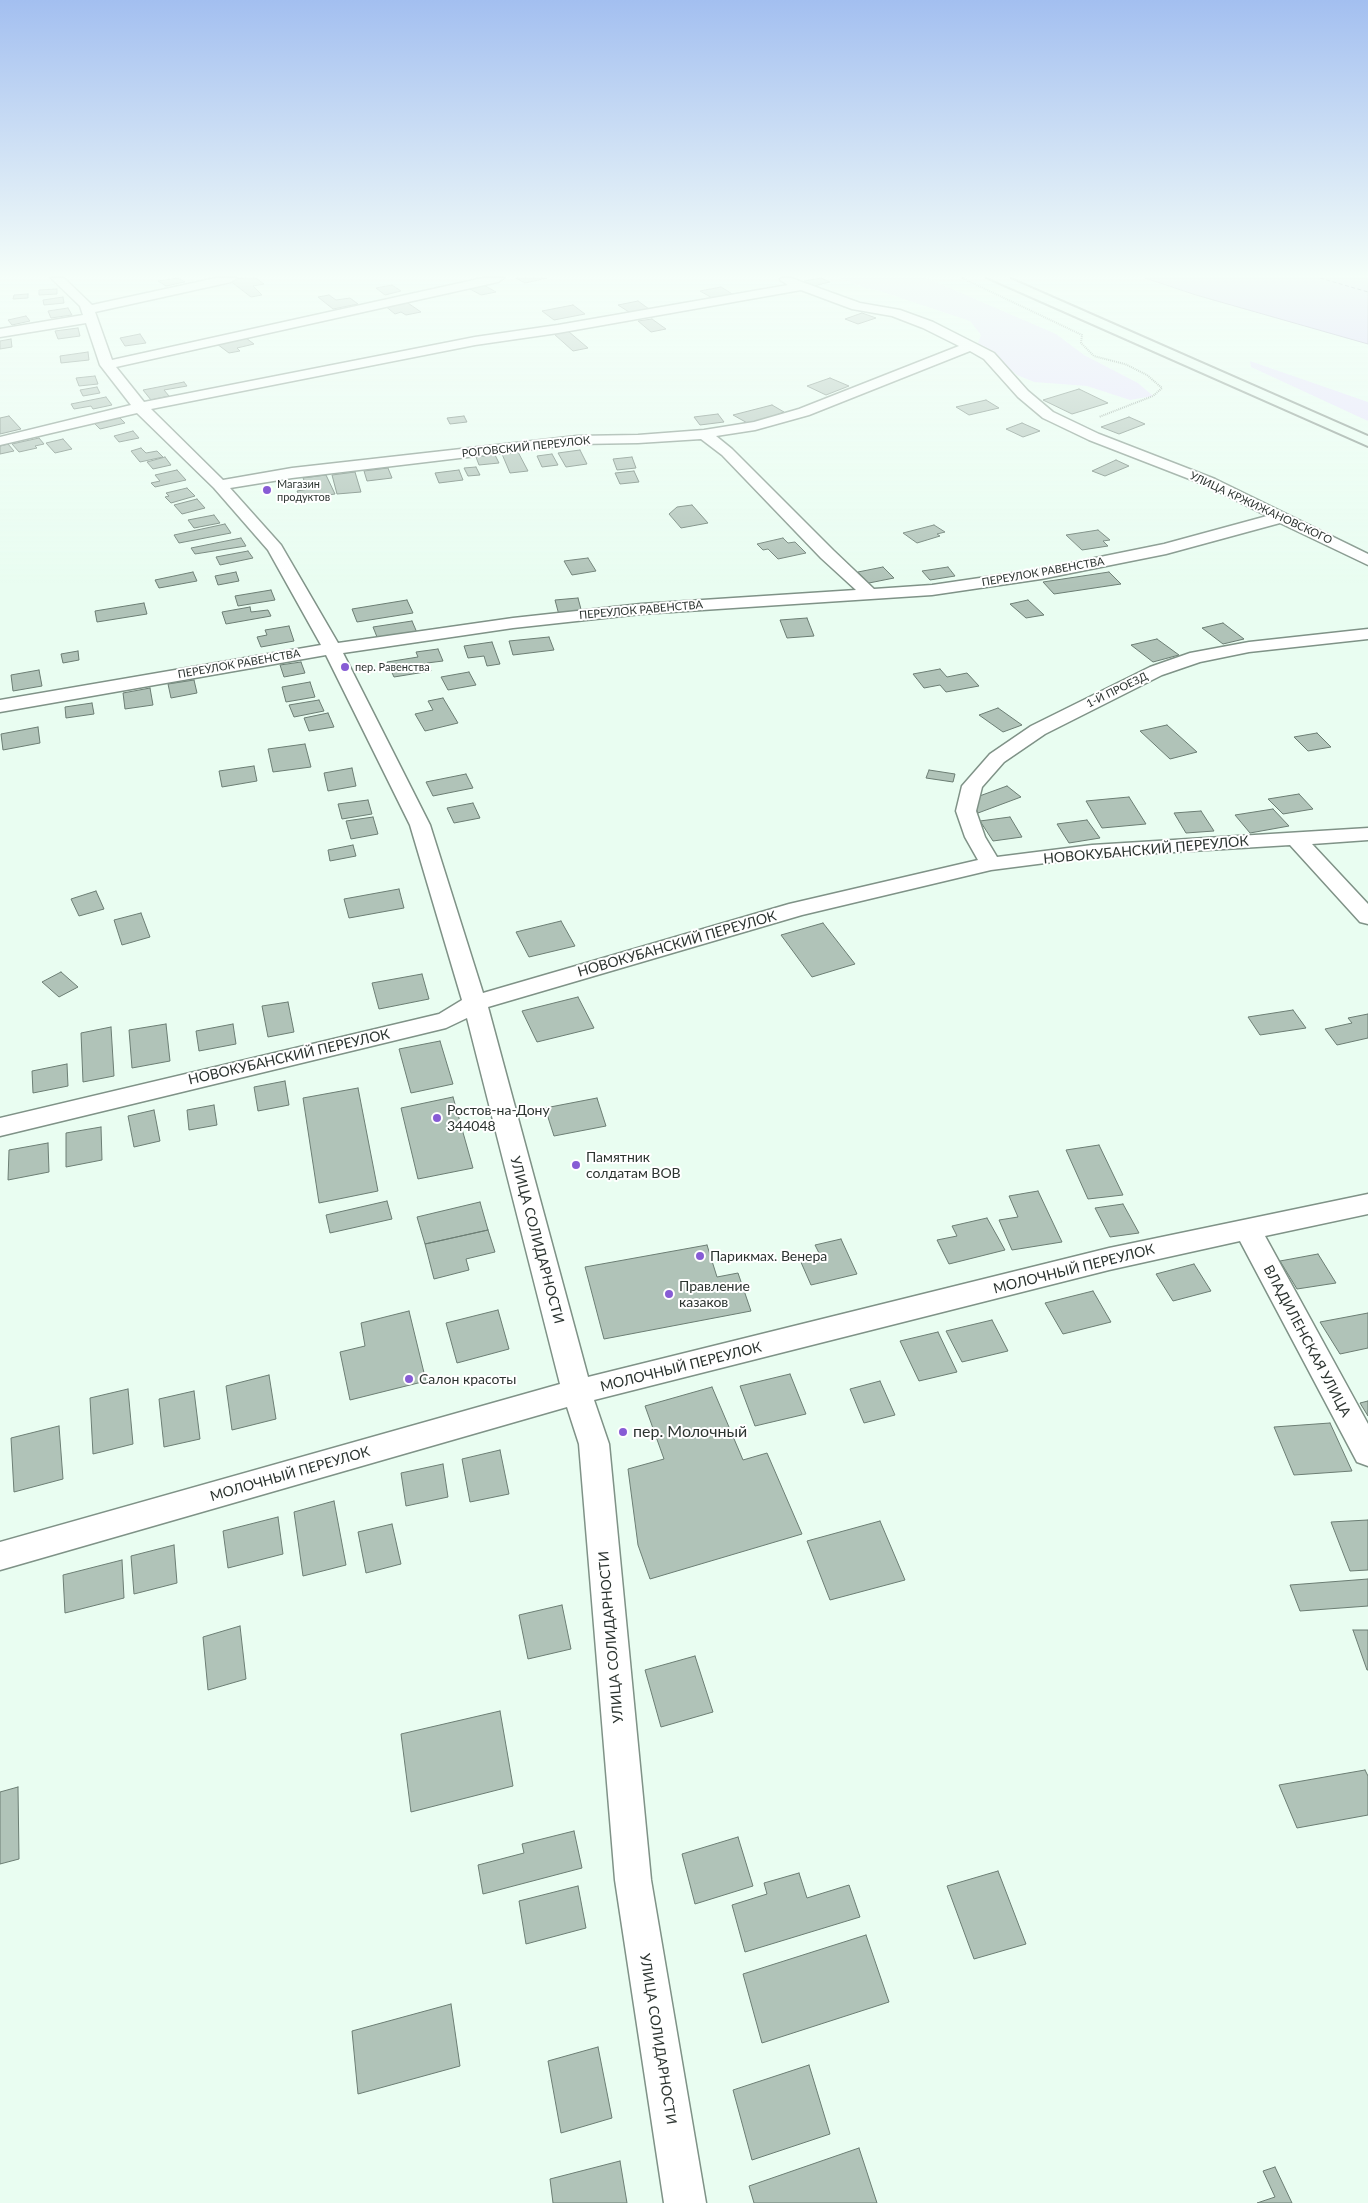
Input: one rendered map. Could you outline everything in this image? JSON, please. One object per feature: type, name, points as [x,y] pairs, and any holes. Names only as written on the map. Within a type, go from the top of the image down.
[{"type":"street","name":"УЛИЦА СОЛИДАРНОСТИ","points":[[119,381],[141,408],[219,485],[275,548],[332,649],[420,825],[475,1003],[577,1392],[594,1444],[633,1880],[684,2203]]},
{"type":"street","points":[[0,441],[141,408],[277,381]]},
{"type":"street","name":"РОГОВСКИЙ ПЕРЕУЛОК","points":[[219,485],[292,473],[577,440],[638,440],[704,434],[755,426],[804,412],[884,381]]},
{"type":"street","name":"УЛИЦА КРЖИЖАНОВСКОГО","points":[[1011,381],[1023,394],[1048,415],[1094,437],[1210,482],[1368,560]]},
{"type":"street","points":[[704,434],[727,452],[827,554],[871,595]]},
{"type":"street","name":"ПЕРЕУЛОК РАВЕНСТВА","points":[[0,706],[332,649],[513,623],[641,609],[932,590],[1068,568],[1166,549],[1280,518]]},
{"type":"street","name":"1-Й ПРОЕЗД","points":[[991,864],[975,837],[966,810],[972,786],[997,758],[1038,730],[1156,671],[1196,656],[1249,647],[1368,634]]},
{"type":"street","name":"НОВОКУБАНСКИЙ ПЕРЕУЛОК","points":[[0,1127],[446,1020],[475,1003],[797,909],[991,864],[1092,851],[1368,834]]},
{"type":"street","points":[[1295,838],[1368,917]]},
{"type":"street","name":"МОЛОЧНЫЙ ПЕРЕУЛОК","points":[[0,1556],[577,1392],[1109,1259],[1368,1204]]},
{"type":"street","name":"ВЛАДИЛЕНСКАЯ УЛИЦА","points":[[1247,1230],[1368,1454]]},
{"type":"path","points":[[1073,427],[1154,396],[1162,388],[1155,381]]},
{"type":"shaded area","points":[[1031,381],[1134,381],[1153,396],[1130,400],[1087,386]]},
{"type":"shaded area","points":[[1281,381],[1307,381],[1368,402],[1368,421]]},
{"type":"building","points":[[77,381],[97,381],[98,384],[79,386]]},
{"type":"building","points":[[822,381],[837,381],[849,386],[826,395],[807,386]]},
{"type":"building","points":[[184,382],[187,386],[164,390],[169,396],[151,400],[143,390]]},
{"type":"building","points":[[97,387],[100,393],[83,396],[80,390]]},
{"type":"building","points":[[1079,389],[1108,403],[1072,414],[1043,400]]},
{"type":"building","points":[[106,397],[112,405],[93,409],[91,406],[74,409],[71,404]]},
{"type":"building","points":[[986,400],[999,408],[969,415],[956,407]]},
{"type":"building","points":[[772,405],[784,412],[751,425],[733,415]]},
{"type":"building","points":[[718,414],[724,422],[700,425],[694,417]]},
{"type":"building","points":[[9,416],[21,429],[0,434],[0,418]]},
{"type":"building","points":[[464,416],[467,422],[450,424],[447,418]]},
{"type":"building","points":[[119,417],[125,423],[100,429],[94,423]]},
{"type":"building","points":[[1129,417],[1145,424],[1119,434],[1101,427]]},
{"type":"building","points":[[1022,423],[1040,431],[1023,437],[1006,429]]},
{"type":"building","points":[[133,431],[139,438],[119,442],[114,436]]},
{"type":"building","points":[[39,438],[44,444],[35,446],[37,448],[19,452],[12,444]]},
{"type":"building","points":[[63,439],[72,449],[55,453],[46,443]]},
{"type":"building","points":[[8,444],[14,451],[0,454],[0,446]]},
{"type":"building","points":[[141,448],[146,453],[157,451],[163,457],[140,462],[131,451]]},
{"type":"building","points":[[580,450],[587,464],[566,467],[558,453]]},
{"type":"building","points":[[518,452],[528,471],[510,473],[502,454]]},
{"type":"building","points":[[552,454],[558,465],[542,467],[537,456]]},
{"type":"building","points":[[495,455],[499,463],[479,465],[476,457]]},
{"type":"building","points":[[165,457],[171,465],[153,469],[147,462]]},
{"type":"building","points":[[632,457],[636,468],[617,470],[613,459]]},
{"type":"building","points":[[1116,460],[1129,466],[1105,476],[1092,471]]},
{"type":"building","points":[[476,467],[480,475],[468,476],[464,468]]},
{"type":"building","points":[[388,468],[392,478],[367,481],[364,471]]},
{"type":"building","points":[[177,470],[186,480],[155,487],[151,483],[160,481],[155,475]]},
{"type":"building","points":[[459,470],[463,480],[439,483],[435,473]]},
{"type":"building","points":[[634,471],[639,482],[620,484],[615,473]]},
{"type":"building","points":[[355,472],[361,492],[337,494],[332,475]]},
{"type":"building","points":[[326,475],[335,494],[301,499],[297,491],[308,489],[303,478]]},
{"type":"building","points":[[187,488],[195,496],[171,503],[165,497],[169,496],[166,493]]},
{"type":"building","points":[[197,499],[205,508],[182,514],[174,505]]},
{"type":"building","points":[[692,505],[708,523],[681,528],[669,514],[677,507]]},
{"type":"building","points":[[214,515],[220,523],[194,528],[188,520]]},
{"type":"building","points":[[225,524],[231,533],[179,543],[174,535]]},
{"type":"building","points":[[934,525],[945,532],[937,534],[940,536],[917,543],[903,533]]},
{"type":"building","points":[[1098,530],[1110,540],[1103,541],[1108,546],[1082,550],[1066,535]]},
{"type":"building","points":[[241,538],[246,546],[195,554],[191,548]]},
{"type":"building","points":[[783,538],[788,543],[795,542],[806,553],[778,559],[768,549],[763,550],[757,544]]},
{"type":"building","points":[[248,551],[253,558],[220,565],[216,557]]},
{"type":"building","points":[[588,558],[596,571],[572,575],[564,561]]},
{"type":"building","points":[[883,567],[894,578],[869,583],[858,572]]},
{"type":"building","points":[[948,567],[955,576],[930,580],[922,571]]},
{"type":"building","points":[[193,572],[197,581],[159,588],[155,580]]},
{"type":"building","points":[[236,572],[239,581],[218,585],[215,576]]},
{"type":"building","points":[[1109,572],[1121,584],[1054,594],[1043,582]]},
{"type":"building","points":[[271,590],[275,600],[238,606],[235,596]]},
{"type":"building","points":[[578,598],[582,613],[559,615],[555,600]]},
{"type":"building","points":[[407,600],[413,613],[357,622],[352,609]]},
{"type":"building","points":[[1028,600],[1044,615],[1026,618],[1010,604]]},
{"type":"building","points":[[144,603],[147,614],[97,622],[95,611]]},
{"type":"building","points":[[250,607],[251,612],[268,610],[271,616],[226,624],[222,612]]},
{"type":"building","points":[[807,618],[814,636],[787,638],[780,620]]},
{"type":"building","points":[[412,621],[418,635],[379,642],[373,627]]},
{"type":"building","points":[[1223,623],[1244,639],[1223,644],[1202,628]]},
{"type":"building","points":[[289,626],[294,641],[261,647],[257,637],[267,635],[265,630]]},
{"type":"building","points":[[549,637],[554,650],[513,655],[509,641]]},
{"type":"building","points":[[1157,639],[1179,655],[1153,662],[1131,645]]},
{"type":"building","points":[[492,642],[500,664],[487,666],[484,656],[468,658],[464,646]]},
{"type":"building","points":[[438,649],[443,661],[427,663],[431,671],[394,677],[387,662],[418,657],[416,652]]},
{"type":"building","points":[[78,651],[79,660],[63,663],[61,654]]},
{"type":"building","points":[[301,662],[305,673],[284,677],[280,665]]},
{"type":"building","points":[[940,669],[947,677],[967,673],[979,686],[946,692],[940,685],[924,688],[913,674]]},
{"type":"building","points":[[39,670],[42,686],[13,691],[11,675]]},
{"type":"building","points":[[469,672],[476,685],[448,690],[441,677]]},
{"type":"building","points":[[194,680],[197,693],[171,698],[168,684]]},
{"type":"building","points":[[310,682],[315,697],[286,702],[282,687]]},
{"type":"building","points":[[150,688],[153,705],[125,709],[123,693]]},
{"type":"building","points":[[443,698],[458,723],[425,731],[415,714],[433,710],[428,701]]},
{"type":"building","points":[[319,700],[324,711],[294,717],[289,705]]},
{"type":"building","points":[[92,703],[94,714],[66,718],[65,707]]},
{"type":"building","points":[[998,708],[1022,725],[1003,732],[979,715]]},
{"type":"building","points":[[328,713],[334,727],[309,731],[304,718]]},
{"type":"building","points":[[1167,725],[1197,752],[1170,759],[1140,731]]},
{"type":"building","points":[[38,727],[40,743],[3,750],[1,734]]},
{"type":"building","points":[[1317,733],[1331,747],[1308,751],[1294,737]]},
{"type":"building","points":[[305,744],[311,767],[273,772],[268,749]]},
{"type":"building","points":[[254,766],[257,781],[222,787],[219,771]]},
{"type":"building","points":[[352,768],[356,786],[328,791],[324,773]]},
{"type":"building","points":[[929,770],[955,774],[953,782],[926,778]]},
{"type":"building","points":[[466,774],[473,788],[433,796],[426,782]]},
{"type":"building","points":[[1007,786],[1021,797],[978,813],[973,802],[974,798]]},
{"type":"building","points":[[1299,794],[1313,809],[1283,814],[1268,799]]},
{"type":"building","points":[[1129,797],[1146,824],[1102,828],[1086,801]]},
{"type":"building","points":[[368,800],[372,814],[342,819],[338,804]]},
{"type":"building","points":[[473,803],[480,818],[454,823],[447,808]]},
{"type":"building","points":[[1273,809],[1289,826],[1250,833],[1235,815]]},
{"type":"building","points":[[1201,811],[1214,831],[1186,833],[1174,813]]},
{"type":"building","points":[[373,817],[378,834],[351,839],[346,821]]},
{"type":"building","points":[[1010,817],[1022,837],[993,841],[980,821]]},
{"type":"building","points":[[1087,820],[1100,838],[1069,843],[1057,824]]},
{"type":"building","points":[[353,845],[356,856],[330,861],[328,850]]},
{"type":"building","points":[[399,889],[404,908],[349,918],[344,899]]},
{"type":"building","points":[[96,891],[104,909],[79,916],[71,899]]},
{"type":"building","points":[[141,913],[150,937],[122,945],[114,920]]},
{"type":"building","points":[[561,921],[575,946],[529,957],[516,932]]},
{"type":"building","points":[[823,923],[855,964],[812,977],[781,935]]},
{"type":"building","points":[[61,972],[78,987],[59,997],[42,982]]},
{"type":"building","points":[[422,974],[429,999],[379,1009],[372,983]]},
{"type":"building","points":[[578,997],[594,1028],[537,1042],[522,1011]]},
{"type":"building","points":[[288,1002],[294,1032],[268,1037],[262,1006]]},
{"type":"building","points":[[1293,1010],[1306,1028],[1260,1035],[1248,1017]]},
{"type":"building","points":[[1368,1014],[1368,1038],[1337,1045],[1325,1029],[1352,1023],[1348,1018]]},
{"type":"building","points":[[166,1024],[170,1061],[132,1068],[129,1030]]},
{"type":"building","points":[[233,1024],[236,1044],[199,1051],[196,1031]]},
{"type":"building","points":[[111,1027],[114,1076],[83,1082],[81,1033]]},
{"type":"building","points":[[440,1041],[453,1084],[411,1093],[399,1049]]},
{"type":"building","points":[[67,1064],[68,1086],[33,1093],[32,1071]]},
{"type":"building","points":[[285,1081],[289,1105],[258,1111],[254,1087]]},
{"type":"building","points":[[358,1088],[378,1191],[319,1203],[303,1098]]},
{"type":"building","points":[[453,1097],[473,1168],[418,1179],[401,1108]]},
{"type":"building","points":[[597,1098],[606,1126],[554,1136],[545,1108]]},
{"type":"building","points":[[214,1105],[217,1125],[189,1130],[187,1110]]},
{"type":"building","points":[[154,1110],[160,1141],[134,1147],[128,1116]]},
{"type":"building","points":[[101,1127],[102,1160],[66,1167],[66,1133]]},
{"type":"building","points":[[48,1143],[49,1172],[8,1180],[9,1150]]},
{"type":"building","points":[[1099,1145],[1123,1195],[1088,1199],[1066,1150]]},
{"type":"building","points":[[1038,1191],[1062,1242],[1012,1250],[999,1220],[1018,1217],[1009,1196]]},
{"type":"building","points":[[387,1201],[392,1219],[330,1233],[326,1215]]},
{"type":"building","points":[[480,1202],[488,1230],[425,1244],[417,1217]]},
{"type":"building","points":[[1123,1204],[1139,1233],[1110,1237],[1095,1208]]},
{"type":"building","points":[[987,1218],[1005,1250],[949,1264],[937,1240],[957,1236],[952,1226]]},
{"type":"building","points":[[488,1230],[495,1252],[466,1259],[469,1270],[434,1279],[425,1244]]},
{"type":"building","points":[[841,1239],[857,1274],[811,1285],[800,1260],[820,1255],[815,1245]]},
{"type":"building","name":"Правление казаков","points":[[707,1245],[717,1277],[738,1273],[751,1311],[604,1339],[585,1267]]},
{"type":"building","points":[[1318,1254],[1336,1283],[1297,1289],[1280,1261]]},
{"type":"building","points":[[1194,1264],[1211,1291],[1173,1301],[1156,1274]]},
{"type":"building","points":[[1093,1291],[1111,1322],[1063,1334],[1045,1303]]},
{"type":"building","points":[[498,1310],[509,1349],[457,1363],[446,1323]]},
{"type":"building","points":[[409,1311],[426,1381],[350,1400],[340,1352],[365,1346],[361,1323]]},
{"type":"building","points":[[1368,1313],[1368,1348],[1340,1354],[1320,1322]]},
{"type":"building","points":[[992,1320],[1008,1351],[962,1362],[946,1331]]},
{"type":"building","points":[[938,1332],[957,1372],[919,1381],[900,1341]]},
{"type":"building","points":[[790,1374],[806,1414],[755,1426],[740,1386]]},
{"type":"building","points":[[269,1375],[276,1419],[232,1430],[226,1386]]},
{"type":"building","points":[[880,1381],[895,1415],[864,1423],[850,1389]]},
{"type":"building","points":[[712,1387],[743,1460],[767,1453],[802,1534],[650,1579],[638,1545],[628,1469],[664,1459],[645,1406]]},
{"type":"building","points":[[128,1389],[133,1444],[93,1454],[90,1398]]},
{"type":"building","points":[[194,1391],[200,1439],[164,1447],[159,1399]]},
{"type":"building","points":[[1368,1401],[1368,1416],[1360,1403]]},
{"type":"building","points":[[1330,1423],[1352,1471],[1294,1475],[1274,1427]]},
{"type":"building","points":[[59,1426],[63,1479],[14,1492],[11,1438]]},
{"type":"building","points":[[500,1450],[509,1494],[470,1502],[462,1459]]},
{"type":"building","points":[[443,1464],[448,1497],[406,1506],[401,1473]]},
{"type":"building","points":[[334,1501],[346,1565],[303,1576],[294,1512]]},
{"type":"building","points":[[278,1517],[283,1554],[228,1568],[223,1531]]},
{"type":"building","points":[[1368,1520],[1368,1570],[1350,1571],[1331,1522]]},
{"type":"building","points":[[880,1521],[905,1580],[830,1600],[807,1541]]},
{"type":"building","points":[[392,1524],[401,1564],[366,1573],[358,1532]]},
{"type":"building","points":[[174,1545],[177,1583],[134,1594],[131,1556]]},
{"type":"building","points":[[122,1560],[124,1598],[65,1613],[63,1575]]},
{"type":"building","points":[[1368,1579],[1368,1606],[1300,1611],[1290,1585]]},
{"type":"building","points":[[562,1605],[571,1649],[528,1659],[519,1615]]},
{"type":"building","points":[[240,1626],[246,1679],[208,1690],[203,1637]]},
{"type":"building","points":[[1353,1630],[1368,1630],[1368,1670],[1367,1670]]},
{"type":"building","points":[[695,1656],[713,1712],[661,1727],[645,1670]]},
{"type":"building","points":[[500,1711],[513,1786],[411,1812],[401,1734]]},
{"type":"building","points":[[1365,1770],[1368,1776],[1368,1815],[1297,1828],[1279,1785]]},
{"type":"building","points":[[18,1787],[19,1859],[0,1864],[0,1792]]},
{"type":"building","points":[[574,1831],[582,1868],[483,1894],[478,1865],[524,1853],[522,1844]]},
{"type":"building","points":[[738,1837],[753,1886],[695,1904],[682,1854]]},
{"type":"building","points":[[998,1871],[1026,1944],[974,1959],[947,1886]]},
{"type":"building","points":[[799,1873],[807,1898],[849,1885],[860,1917],[745,1952],[732,1905],[767,1894],[764,1883]]},
{"type":"building","points":[[578,1886],[586,1928],[526,1944],[519,1901]]},
{"type":"building","points":[[866,1935],[889,2002],[762,2043],[743,1974]]},
{"type":"building","points":[[451,2004],[460,2066],[358,2094],[352,2031]]},
{"type":"building","points":[[598,2047],[612,2118],[561,2133],[548,2061]]},
{"type":"building","points":[[809,2065],[830,2134],[752,2160],[733,2090]]},
{"type":"building","points":[[859,2148],[877,2203],[754,2203],[749,2186]]},
{"type":"building","points":[[620,2161],[627,2203],[553,2203],[550,2179]]},
{"type":"building","points":[[1275,2167],[1292,2203],[1257,2203],[1275,2197],[1263,2171]]},
{"type":"railway","points":[[1218,381],[1368,447]]},
{"type":"railway","points":[[1245,381],[1368,435]]},
{"type":"place","name":"Магазин продуктов","points":[[267,490]]},
{"type":"place","name":"пер. Равенства","points":[[345,667]]},
{"type":"place","name":"Ростов-на-Дону 344048","points":[[437,1118]]},
{"type":"place","name":"Памятник солдатам ВОВ","points":[[576,1165]]},
{"type":"place","name":"Парикмах. Венера","points":[[700,1256]]},
{"type":"place","name":"Правление казаков","points":[[669,1294]]},
{"type":"place","name":"Салон красоты","points":[[409,1379]]},
{"type":"place","name":"пер. Молочный","points":[[623,1432]]}]
